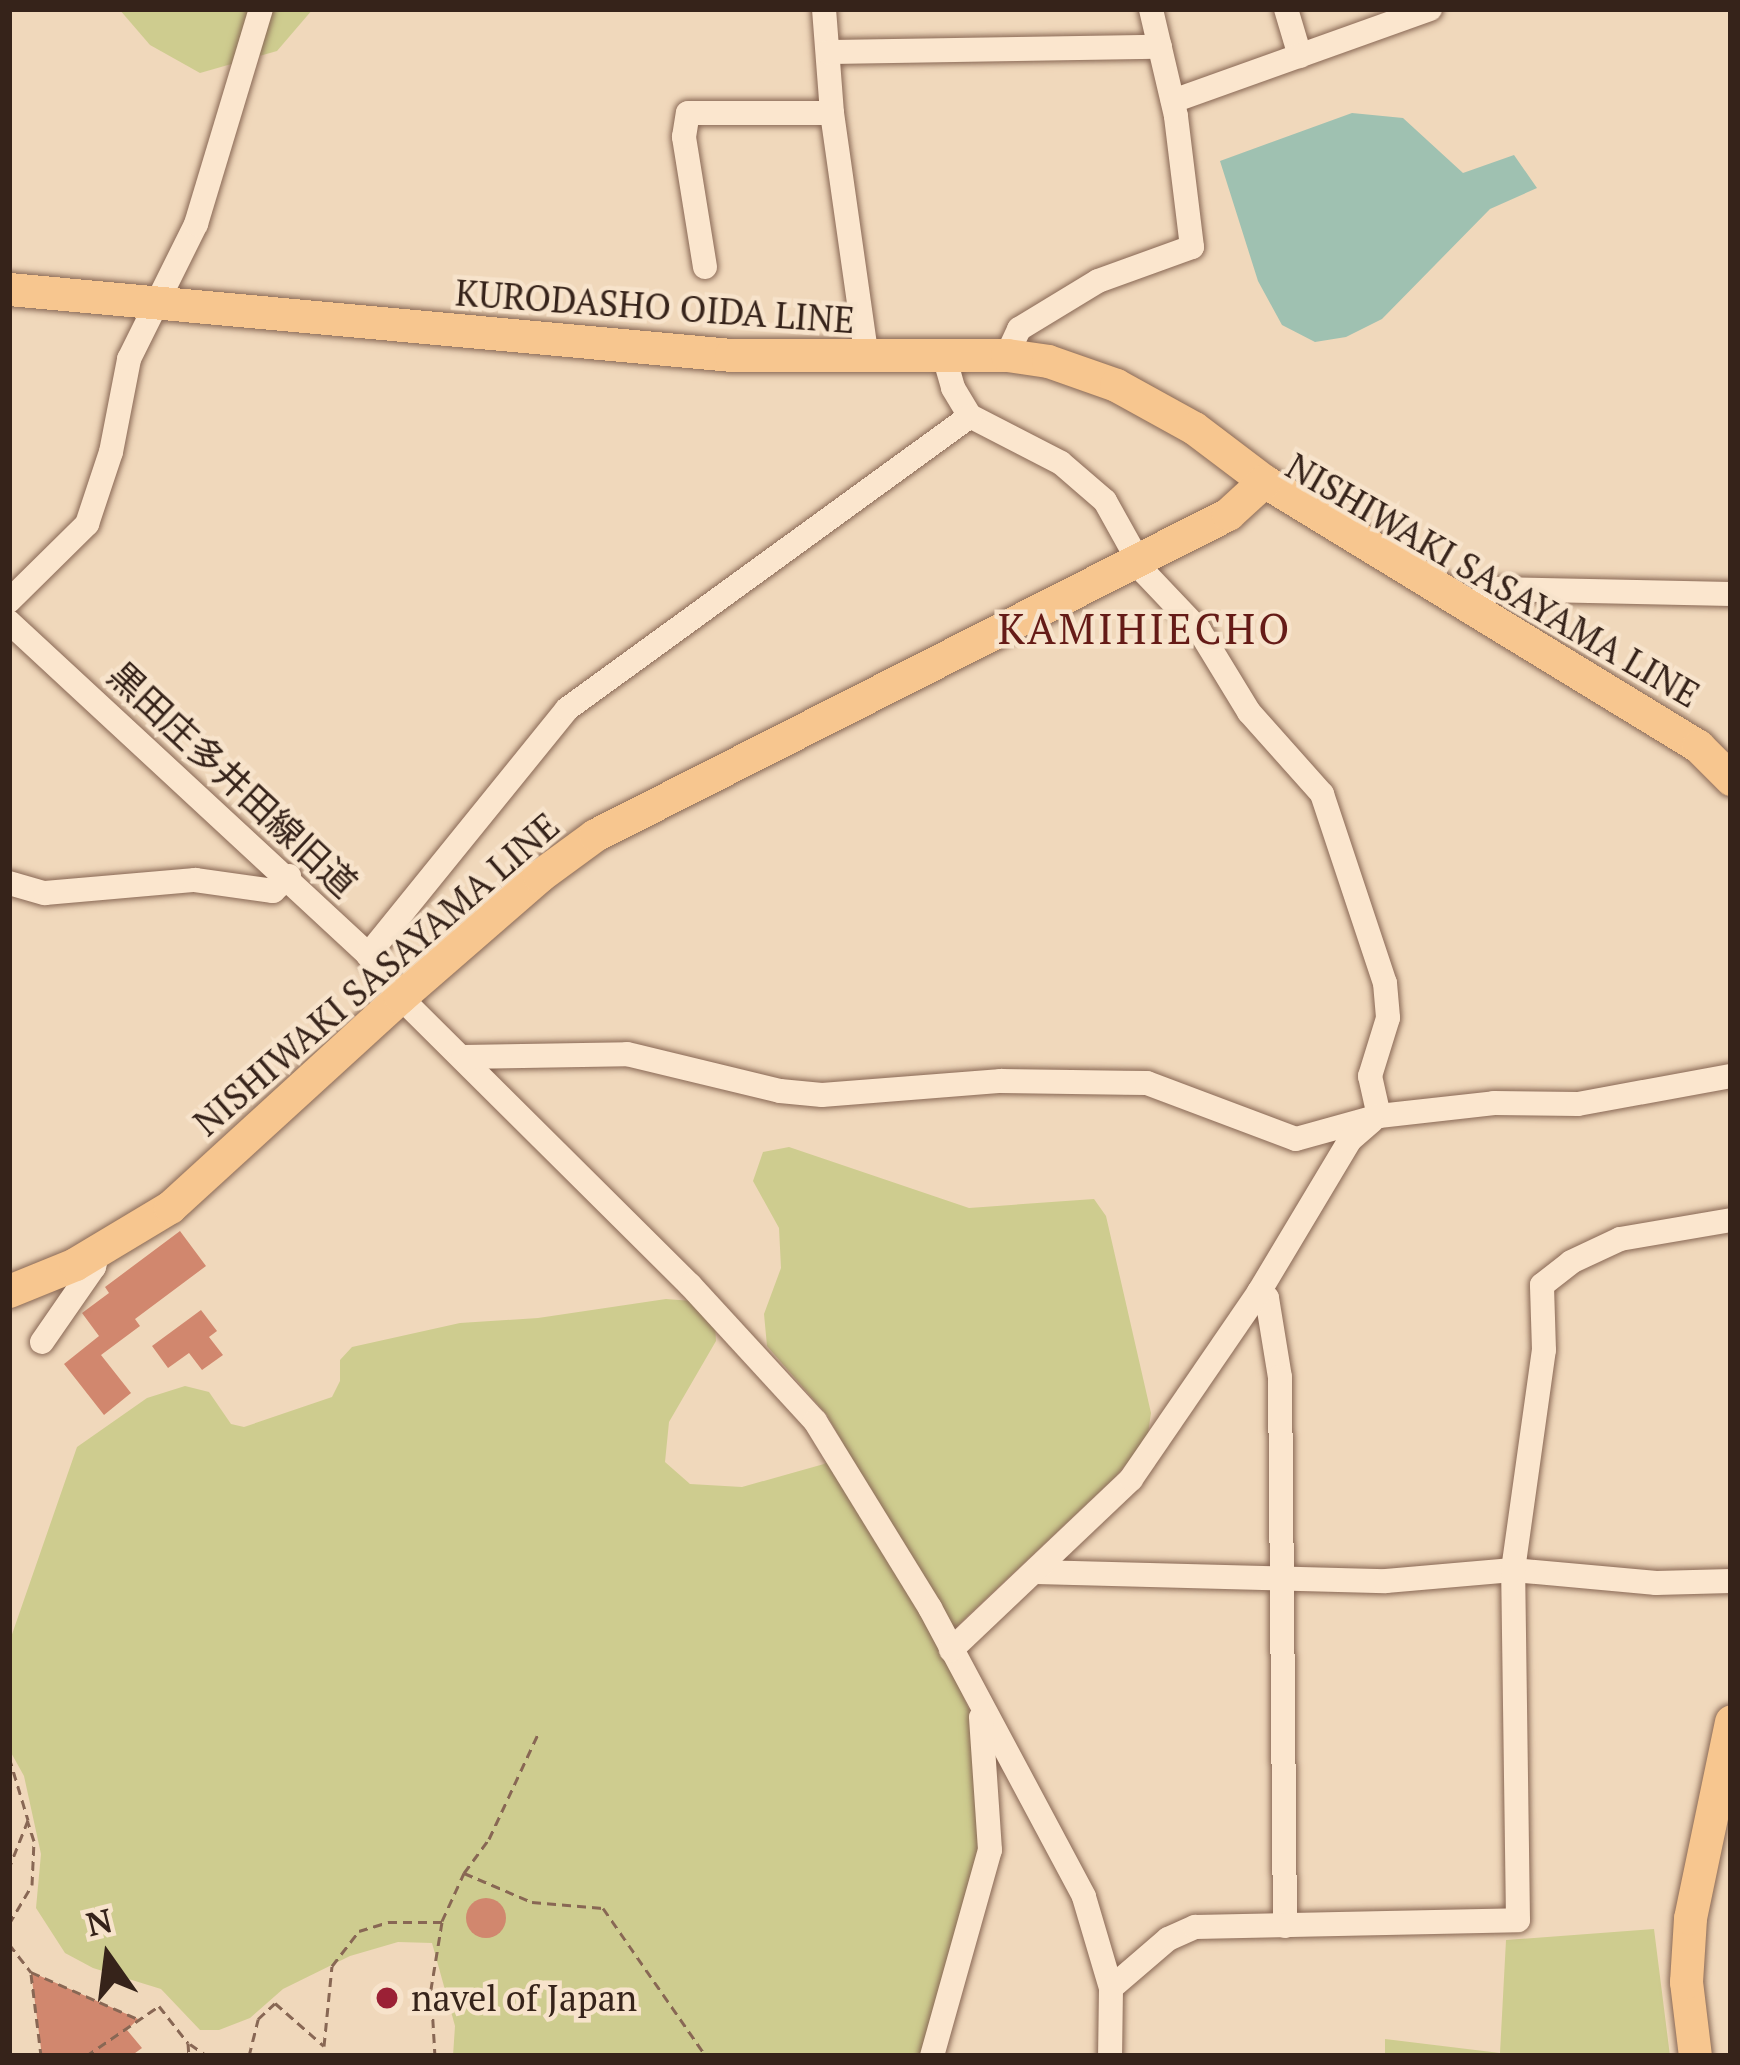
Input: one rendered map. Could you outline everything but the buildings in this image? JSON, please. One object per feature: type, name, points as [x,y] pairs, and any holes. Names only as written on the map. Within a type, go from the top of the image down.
[{"type":"main road","name":"KURODASHO OIDA LINE","points":[[9,289],[545,342],[866,358],[1007,355],[1048,361],[1116,386],[1194,428],[1264,482]]},
{"type":"main road","name":"NISHIWAKI SASAYAMA LINE","points":[[9,1291],[98,1251],[170,1207],[400,997],[539,876],[595,836],[1228,514],[1264,482],[1698,746],[1731,779]]},
{"type":"main road","points":[[1695,2056],[1686,1982],[1690,1918],[1731,1721]]},
{"type":"street","points":[[9,601],[87,524],[111,452],[129,359],[152,304],[196,224],[261,9]]},
{"type":"street","points":[[824,9],[832,112],[866,358]]},
{"type":"street","points":[[1007,355],[1018,329],[1098,281],[1192,247],[1172,101],[1151,9]]},
{"type":"street","points":[[1286,9],[1300,56]]},
{"type":"street","points":[[1172,101],[1430,9]]},
{"type":"street","points":[[828,52],[1160,47]]},
{"type":"street","points":[[705,267],[684,137],[688,113],[832,112]]},
{"type":"street","points":[[944,356],[953,388],[970,416],[1061,464],[1105,501],[1136,560],[1199,630],[1249,712],[1322,794],[1385,983],[1388,1018],[1370,1076],[1379,1116]]},
{"type":"street","points":[[368,955],[568,710],[970,416]]},
{"type":"street","points":[[1466,607],[1495,589],[1731,594]]},
{"type":"street","name":"黒田庄多井田線旧道","points":[[9,622],[368,955],[400,997],[690,1285],[804,1408],[952,1649],[1084,1897],[1111,1988],[1110,2056]]},
{"type":"street","points":[[9,883],[45,893],[195,880],[273,891],[289,877]]},
{"type":"street","points":[[463,1058],[627,1054],[780,1091],[822,1095],[1001,1081],[1147,1083],[1296,1139],[1379,1116],[1494,1103],[1578,1104],[1731,1076]]},
{"type":"street","points":[[952,1649],[1131,1479],[1259,1292],[1350,1140],[1379,1116]]},
{"type":"street","points":[[1111,1988],[1168,1939],[1195,1927],[1518,1920],[1513,1570],[1544,1350],[1542,1285],[1571,1262],[1620,1239],[1731,1220]]},
{"type":"street","points":[[42,1342],[94,1267],[98,1251]]},
{"type":"street","points":[[1259,1292],[1267,1298],[1280,1377],[1285,1926]]},
{"type":"street","points":[[1036,1572],[1386,1581],[1513,1570],[1656,1583],[1731,1581]]},
{"type":"street","points":[[932,2056],[990,1850],[981,1709]]},
{"type":"path","points":[[435,2056],[431,1989],[442,1922],[464,1873],[489,1839],[539,1732]]},
{"type":"path","points":[[9,1757],[34,1841],[32,1885],[9,1924]]},
{"type":"path","points":[[9,1868],[28,1820]]},
{"type":"path","points":[[464,1873],[532,1901],[603,1908],[706,2056]]},
{"type":"path","points":[[249,2056],[258,2019],[275,2003],[323,2047],[332,1966],[359,1931],[388,1922],[442,1922]]},
{"type":"path","points":[[9,1944],[31,1972],[138,2019]]},
{"type":"path","points":[[31,1972],[41,2056]]},
{"type":"path","points":[[86,2056],[159,2006],[188,2043],[207,2056]]},
{"type":"path","points":[[188,2043],[189,2056]]},
{"type":"shaded area","points":[[119,9],[313,9],[277,51],[200,73],[150,45]]},
{"type":"shaded area","points":[[1352,113],[1403,118],[1463,173],[1514,155],[1537,188],[1490,209],[1382,319],[1346,337],[1315,342],[1282,325],[1258,281],[1220,161]]},
{"type":"shaded area","points":[[789,1147],[969,1208],[1094,1199],[1106,1216],[1151,1413],[1147,1440],[1115,1477],[939,1643],[972,1716],[980,1840],[926,2056],[453,2056],[455,2026],[432,1943],[398,1942],[350,1956],[283,1989],[250,2018],[219,2030],[200,2030],[161,1989],[93,1968],[65,1953],[36,1908],[41,1854],[24,1776],[9,1749],[9,1643],[77,1447],[147,1398],[185,1386],[209,1392],[231,1424],[244,1427],[332,1397],[340,1381],[340,1360],[352,1347],[460,1323],[538,1318],[666,1299],[692,1301],[715,1324],[716,1341],[669,1422],[665,1462],[690,1484],[742,1487],[824,1464],[844,1449],[843,1443],[827,1415],[767,1346],[764,1314],[781,1268],[779,1228],[753,1181],[763,1152]]},
{"type":"shaded area","points":[[1654,1929],[1670,2056],[1385,2056],[1385,2039],[1500,2053],[1506,1940]]},
{"type":"place","name":"navel of Japan","points":[[387,1998]]},
{"type":"district","name":"KAMIHIECHO","points":[[1145,628]]}]
